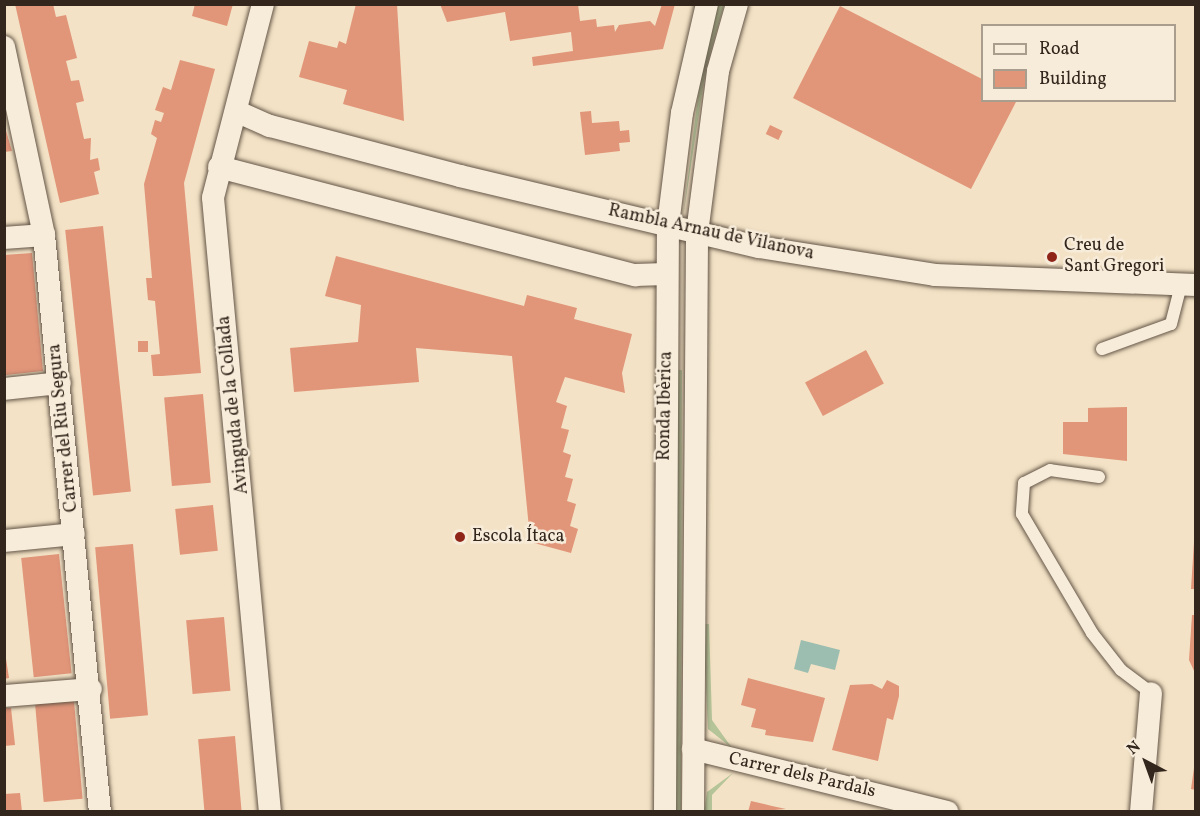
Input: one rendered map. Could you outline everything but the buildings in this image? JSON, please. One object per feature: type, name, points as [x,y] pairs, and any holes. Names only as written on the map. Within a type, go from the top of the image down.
[{"type":"street","name":"Avinguda de la Collada","points":[[263,4],[238,112],[219,166],[213,198],[270,812]]},
{"type":"street","name":"Ronda Ibèrica","points":[[665,812],[668,225],[682,113],[707,4]]},
{"type":"street","name":"Ronda Ibèrica","points":[[693,812],[697,233],[718,72],[736,4]]},
{"type":"street","name":"Carrer del Riu Segura","points":[[4,47],[44,235],[91,689],[100,812]]},
{"type":"street","name":"Rambla Arnau de Vilanova","points":[[238,112],[270,126],[460,176],[697,233],[935,275],[1188,285]]},
{"type":"street","points":[[219,166],[635,275],[666,274]]},
{"type":"street","points":[[4,238],[44,235]]},
{"type":"street","points":[[4,389],[60,383]]},
{"type":"street","points":[[4,541],[74,534]]},
{"type":"street","points":[[4,696],[91,689]]},
{"type":"street","points":[[1141,812],[1151,693]]},
{"type":"street","name":"Carrer dels Pardals","points":[[693,749],[947,812]]},
{"type":"lane","points":[[1102,349],[1171,324],[1188,285]]},
{"type":"lane","points":[[1099,477],[1050,470],[1024,483],[1022,514],[1092,633],[1121,670],[1151,693]]},
{"type":"shaded area","points":[[718,5],[724,5],[706,68],[683,217],[701,72]]},
{"type":"shaded area","points":[[676,370],[682,370],[681,811],[674,812]]},
{"type":"shaded area","points":[[703,624],[709,624],[712,720],[732,748],[708,729]]},
{"type":"shaded area","points":[[801,640],[840,650],[835,670],[811,664],[808,673],[794,669]]},
{"type":"shaded area","points":[[733,773],[712,795],[712,811],[704,812],[707,792]]},
{"type":"place","name":"Creu de Sant Gregori","points":[[1052,257]]},
{"type":"place","name":"Escola Ítaca","points":[[460,537]]}]
